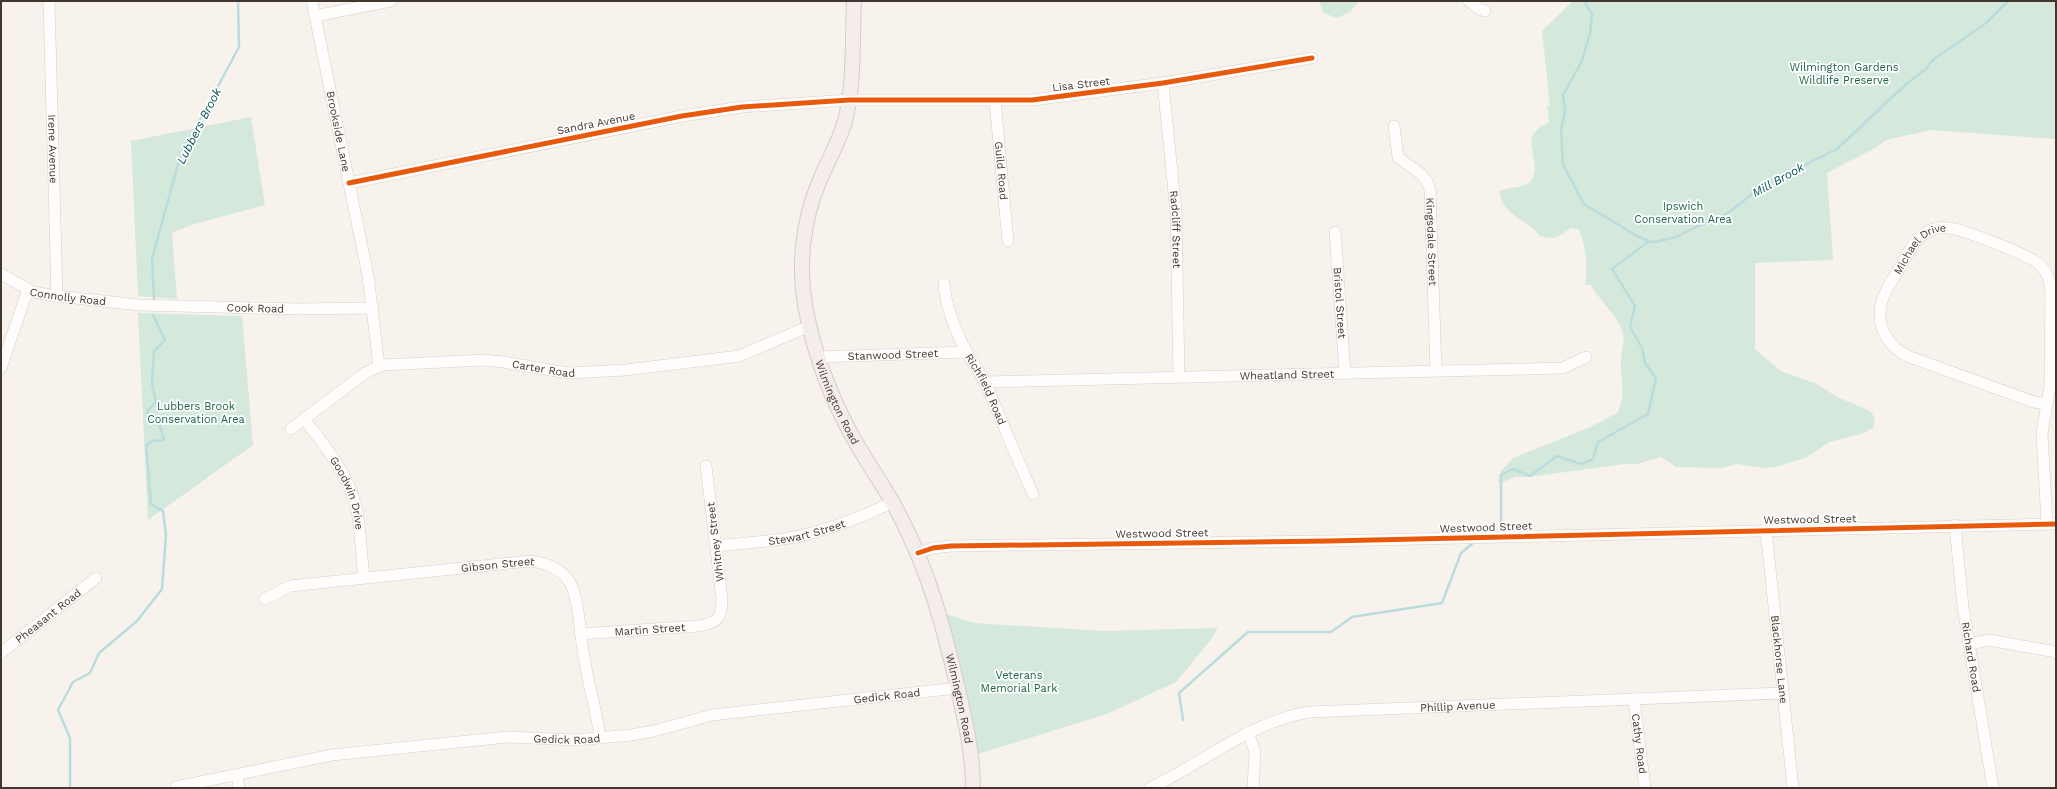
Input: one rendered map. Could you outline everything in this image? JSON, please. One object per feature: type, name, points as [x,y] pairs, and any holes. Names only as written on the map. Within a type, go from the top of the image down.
[{"type":"main road","name":"Wilmington Road","points":[[854,1],[852,75],[849,100],[842,130],[815,191],[803,248],[802,282],[810,326],[818,357],[837,408],[893,502],[918,553],[938,607],[969,739],[973,788]]},
{"type":"street","name":"Irene Avenue","points":[[49,1],[57,296]]},
{"type":"street","name":"Brookside Lane","points":[[312,1],[373,308],[379,366]]},
{"type":"street","points":[[315,16],[391,1]]},
{"type":"street","points":[[1469,1],[1479,9],[1485,11]]},
{"type":"street","name":"Lisa Street","points":[[849,100],[995,101],[1045,98],[1163,83],[1312,58]]},
{"type":"street","name":"Radcliff Street","points":[[1163,83],[1177,219],[1179,378]]},
{"type":"street","name":"Sandra Avenue","points":[[349,182],[712,111],[764,105],[849,100]]},
{"type":"street","name":"Guild Road","points":[[995,101],[1008,241]]},
{"type":"street","name":"Kingsdale Street","points":[[1394,126],[1398,157],[1427,180],[1430,190],[1436,371]]},
{"type":"street","name":"Michael Drive","points":[[2046,404],[2034,402],[1910,357],[1896,350],[1889,342],[1881,323],[1882,302],[1912,246],[1924,234],[1940,228],[1953,228],[2027,256],[2036,261],[2044,270],[2049,280],[2051,291],[2050,386],[2042,433],[2052,524]]},
{"type":"street","name":"Bristol Street","points":[[1335,232],[1345,373]]},
{"type":"street","name":"Connolly Road","points":[[1,274],[28,289],[57,296],[139,305]]},
{"type":"street","name":"Richfield Road","points":[[944,284],[947,304],[967,352],[985,382],[1033,494]]},
{"type":"street","points":[[1,368],[28,289]]},
{"type":"street","name":"Cook Road","points":[[139,305],[297,309],[373,308]]},
{"type":"street","name":"Carter Road","points":[[292,429],[365,373],[379,366],[484,360],[509,362],[568,373],[626,370],[739,356],[810,326]]},
{"type":"street","name":"Stanwood Street","points":[[818,357],[967,352]]},
{"type":"street","name":"Wheatland Street","points":[[985,382],[1563,368],[1586,357]]},
{"type":"street","name":"Goodwin Drive","points":[[304,419],[337,463],[352,492],[358,516],[364,577]]},
{"type":"street","name":"Whitney Street","points":[[706,466],[722,599],[719,618]]},
{"type":"street","name":"Stewart Street","points":[[716,546],[776,540],[812,533],[893,502]]},
{"type":"street","name":"Westwood Street","points":[[918,553],[933,548],[951,546],[1321,541],[1955,525],[2052,524]]},
{"type":"street","name":"Richard Road","points":[[1955,525],[1968,644],[1978,688],[1993,788]]},
{"type":"street","name":"Blackhorse Lane","points":[[1766,530],[1793,788]]},
{"type":"street","name":"Gibson Street","points":[[265,599],[286,587],[364,577],[537,562],[554,568],[569,582],[576,602],[587,674],[597,712],[600,738]]},
{"type":"street","name":"Pheasant Road","points":[[1,653],[96,578]]},
{"type":"street","name":"Martin Street","points":[[580,634],[698,626],[708,624],[719,618]]},
{"type":"street","points":[[1968,644],[1989,640],[2056,652]]},
{"type":"street","name":"Gedick Road","points":[[176,787],[332,755],[507,737],[557,740],[600,738],[654,731],[712,715],[958,688]]},
{"type":"street","name":"Phillip Avenue","points":[[1150,788],[1248,732],[1274,721],[1309,712],[1783,693]]},
{"type":"street","name":"Cathy Road","points":[[1634,699],[1645,788]]},
{"type":"street","points":[[1248,732],[1256,754],[1253,788]]},
{"type":"street","points":[[237,775],[239,788]]},
{"type":"green space","points":[[1319,1],[1359,1],[1350,12],[1337,18],[1323,13]]},
{"type":"green space","points":[[1573,1],[2056,1],[2056,139],[1931,130],[1886,140],[1877,147],[1827,173],[1833,260],[1755,263],[1755,349],[1781,371],[1817,384],[1837,397],[1872,413],[1875,420],[1873,428],[1861,434],[1830,442],[1805,458],[1775,467],[1765,468],[1737,464],[1722,468],[1676,467],[1660,457],[1638,464],[1624,464],[1529,477],[1515,477],[1501,483],[1498,481],[1501,471],[1513,458],[1588,428],[1617,413],[1622,401],[1621,361],[1624,340],[1623,333],[1613,314],[1591,285],[1585,285],[1586,257],[1579,230],[1572,228],[1555,238],[1540,236],[1509,211],[1501,199],[1500,191],[1528,184],[1534,176],[1535,163],[1531,144],[1532,138],[1537,130],[1549,122],[1547,105],[1550,106],[1542,31]]},
{"type":"green space","points":[[251,117],[265,205],[194,224],[172,233],[177,299],[138,296],[131,141]]},
{"type":"green space","name":"Lubbers Brook Conservation Area","points":[[138,313],[242,316],[253,445],[148,520]]},
{"type":"green space","name":"Veterans Memorial Park","points":[[946,614],[974,623],[1105,631],[1218,628],[1210,641],[1176,682],[1107,714],[978,754]]},
{"type":"waterway","name":"Lubbers Brook","points":[[154,300],[152,259],[180,157],[239,47],[238,1]]},
{"type":"waterway","name":"Mill Brook","points":[[1584,1],[1592,14],[1590,33],[1582,61],[1563,95],[1565,110],[1561,130],[1563,165],[1584,204],[1637,236],[1655,242],[1676,237],[1714,220],[1731,211],[1753,193],[1770,182],[1837,149],[1905,85],[1926,69],[1934,59],[1986,23],[2008,1]]},
{"type":"waterway","points":[[1501,526],[1501,475],[1513,469],[1530,476],[1557,456],[1581,464],[1593,459],[1598,442],[1648,414],[1656,378],[1645,363],[1642,348],[1630,327],[1635,306],[1612,269],[1649,241]]},
{"type":"waterway","name":"Lubbers Brook","points":[[70,788],[70,738],[58,710],[73,682],[90,673],[99,653],[137,621],[162,589],[166,535],[163,511],[151,504],[146,446],[152,441],[164,440],[160,426],[148,416],[148,410],[156,402],[152,383],[154,351],[165,340],[153,315]]},
{"type":"waterway","points":[[1183,720],[1179,693],[1248,632],[1331,632],[1352,617],[1442,603],[1461,553],[1473,543]]},
{"type":"cycle path","points":[[349,183],[682,116],[742,107],[849,100],[1032,100],[1163,83],[1312,58]]},
{"type":"cycle path","points":[[918,553],[933,548],[951,546],[1329,541],[2056,524]]},
{"type":"park label","name":"Wilmington Gardens Wildlife Preserve","points":[[1844,73]]},
{"type":"park label","name":"Ipswich Conservation Area","points":[[1683,212]]}]
